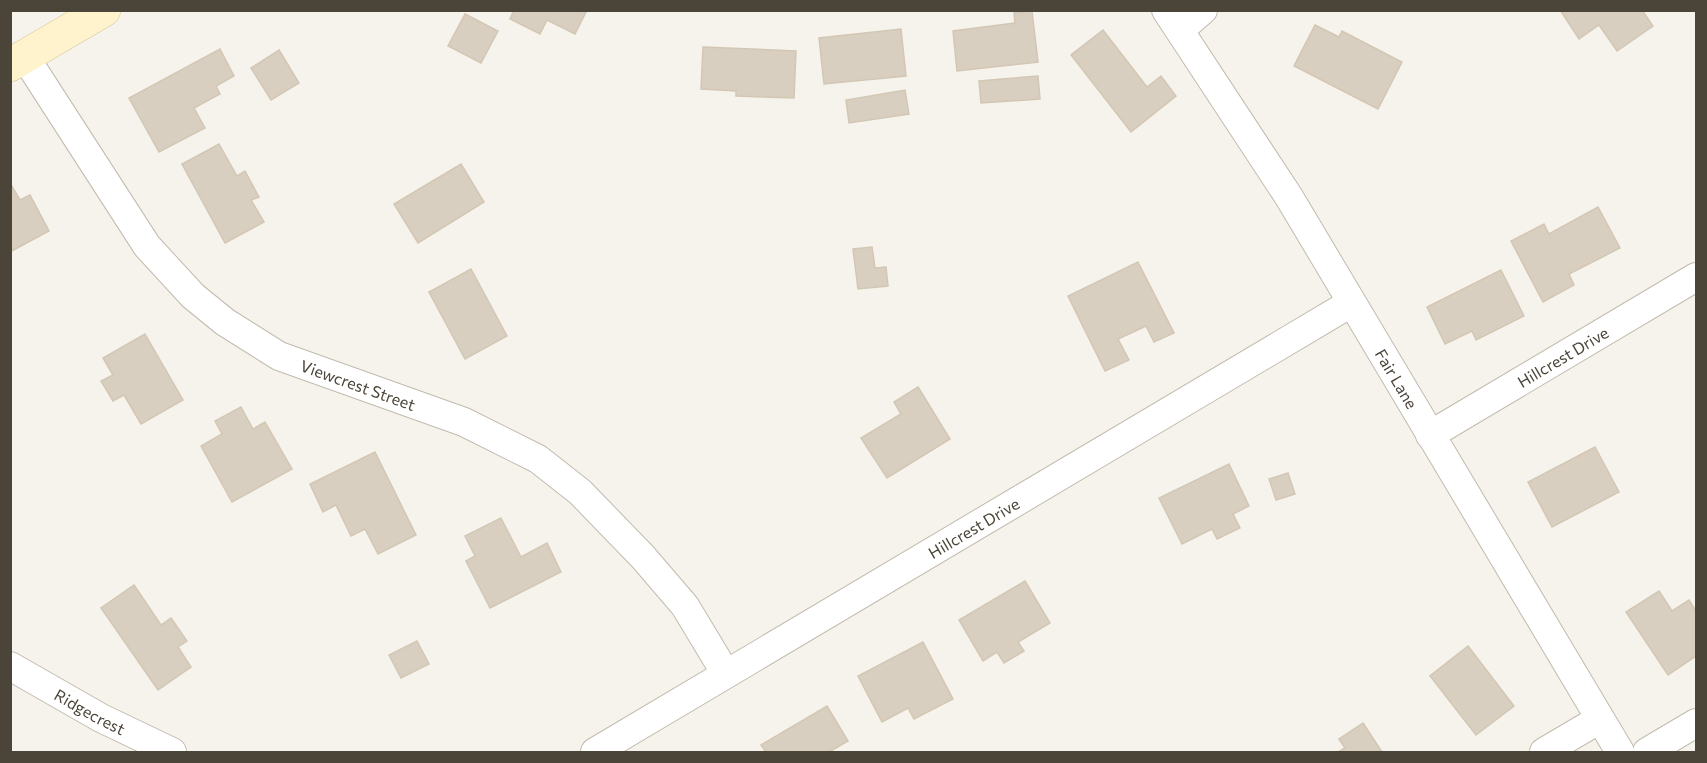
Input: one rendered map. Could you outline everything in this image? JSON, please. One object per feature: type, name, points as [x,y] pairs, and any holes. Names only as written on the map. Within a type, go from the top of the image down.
[{"type":"main road","points":[[18,61],[104,10]]},
{"type":"street","points":[[1173,20],[1203,10]]},
{"type":"street","name":"Fair Lane","points":[[1173,20],[1289,197],[1620,753]]},
{"type":"street","name":"Viewcrest Street","points":[[18,61],[147,246],[193,296],[225,322],[279,356],[464,422],[538,459],[579,492],[643,557],[685,606],[726,674]]},
{"type":"street","name":"Hillcrest Drive","points":[[1430,435],[1696,277]]},
{"type":"street","name":"Hillcrest Drive","points":[[595,753],[1351,303]]},
{"type":"street","name":"Ridgecrest","points":[[10,666],[101,718],[172,753]]},
{"type":"street","points":[[1544,753],[1600,719]]},
{"type":"street","points":[[1647,753],[1696,723]]},
{"type":"building","points":[[514,10],[587,10],[575,34],[547,20],[540,34],[510,19]]},
{"type":"building","points":[[1560,10],[1642,10],[1653,26],[1617,51],[1599,25],[1579,39]]},
{"type":"building","points":[[1032,11],[1038,62],[957,71],[953,31],[1015,23],[1014,13]]},
{"type":"building","points":[[465,14],[498,31],[481,63],[448,46]]},
{"type":"building","points":[[1315,25],[1339,37],[1342,31],[1402,62],[1378,109],[1294,66]]},
{"type":"building","points":[[901,29],[906,76],[824,84],[819,38]]},
{"type":"building","points":[[1103,30],[1147,87],[1161,76],[1176,96],[1131,132],[1071,55]]},
{"type":"building","points":[[703,47],[796,51],[794,98],[736,96],[736,91],[701,89]]},
{"type":"building","points":[[220,49],[234,76],[216,86],[220,94],[194,108],[205,128],[159,152],[129,98]]},
{"type":"building","points":[[279,50],[299,83],[271,100],[251,68]]},
{"type":"building","points":[[1038,76],[1040,99],[981,103],[979,81]]},
{"type":"building","points":[[905,90],[909,114],[849,123],[846,100]]},
{"type":"building","points":[[219,144],[237,176],[245,171],[259,197],[251,200],[264,222],[225,243],[182,164]]},
{"type":"building","points":[[461,164],[484,202],[418,243],[394,204]]},
{"type":"building","points":[[10,183],[20,200],[30,195],[49,231],[10,252]]},
{"type":"building","points":[[1598,207],[1620,248],[1569,274],[1574,285],[1543,302],[1511,241],[1544,224],[1549,234]]},
{"type":"building","points":[[872,247],[875,268],[886,267],[888,286],[858,289],[853,249]]},
{"type":"building","points":[[1138,262],[1174,333],[1154,342],[1146,326],[1118,339],[1129,360],[1105,371],[1068,296]]},
{"type":"building","points":[[471,269],[507,336],[465,359],[429,292]]},
{"type":"building","points":[[1501,270],[1524,316],[1476,340],[1472,331],[1445,344],[1427,307]]},
{"type":"building","points":[[145,334],[183,400],[141,424],[124,395],[113,401],[101,381],[113,375],[103,358]]},
{"type":"building","points":[[918,387],[950,439],[887,478],[861,438],[901,414],[894,402]]},
{"type":"building","points":[[241,407],[253,429],[265,422],[292,469],[232,502],[201,446],[222,434],[215,421]]},
{"type":"building","points":[[1595,447],[1619,492],[1552,527],[1528,482]]},
{"type":"building","points":[[375,452],[416,535],[378,554],[365,529],[351,536],[336,505],[323,512],[310,484]]},
{"type":"building","points":[[1229,464],[1249,506],[1233,514],[1240,528],[1217,539],[1212,529],[1182,544],[1159,498]]},
{"type":"building","points":[[1288,473],[1295,494],[1276,500],[1269,479]]},
{"type":"building","points":[[501,518],[521,557],[547,543],[561,572],[490,608],[466,561],[475,556],[465,536]]},
{"type":"building","points":[[1025,581],[1050,623],[1018,642],[1024,651],[1004,663],[997,652],[983,661],[959,620]]},
{"type":"building","points":[[134,585],[161,625],[171,618],[187,641],[178,647],[191,667],[158,690],[101,608]]},
{"type":"building","points":[[1659,591],[1672,611],[1689,600],[1696,611],[1696,656],[1668,675],[1626,612]]},
{"type":"building","points":[[417,641],[429,664],[401,678],[389,655]]},
{"type":"building","points":[[923,642],[953,699],[914,719],[908,708],[882,722],[858,676]]},
{"type":"building","points":[[1468,646],[1514,706],[1476,735],[1430,676]]},
{"type":"building","points":[[827,706],[848,741],[829,752],[766,752],[761,745]]},
{"type":"building","points":[[1363,723],[1382,752],[1338,752],[1345,748],[1339,739]]}]
